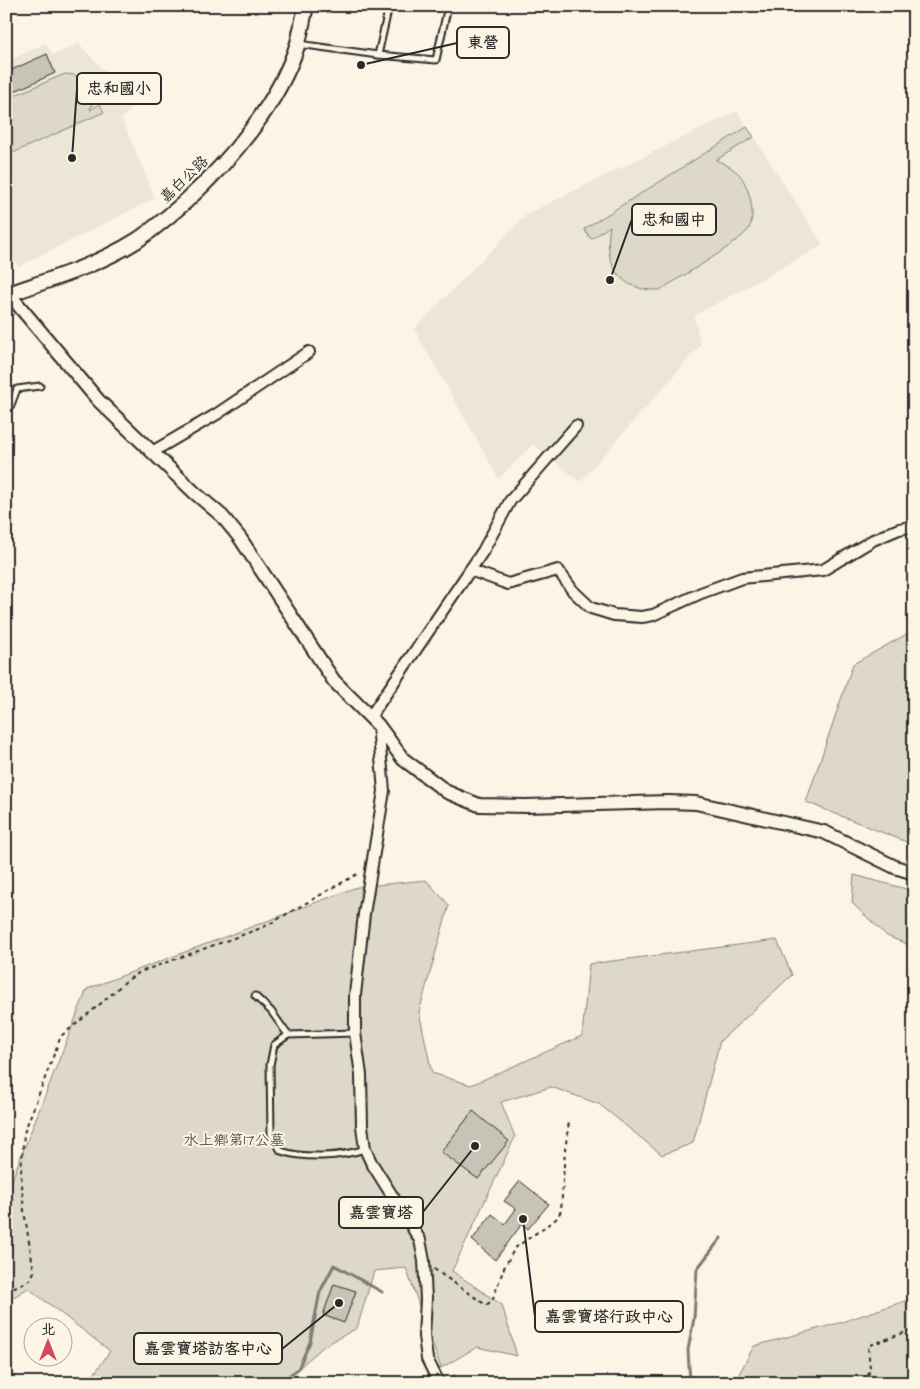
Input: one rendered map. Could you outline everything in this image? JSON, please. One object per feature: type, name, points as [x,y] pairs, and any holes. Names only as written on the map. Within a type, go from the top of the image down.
[{"type":"main road","name":"嘉白公路","points":[[8,294],[84,268],[136,241],[166,219],[201,187],[263,115],[284,75],[297,44],[306,6]]},
{"type":"street","points":[[8,294],[98,400],[222,516],[240,538],[334,681],[374,721],[403,759],[447,792],[478,805],[696,803],[824,832],[895,867],[914,873]]},
{"type":"street","points":[[152,452],[216,414],[309,352]]},
{"type":"street","points":[[440,1383],[427,1359],[424,1336],[426,1299],[424,1261],[420,1240],[371,1162],[365,1149],[362,1126],[361,1075],[355,1033],[355,995],[364,914],[384,791],[374,721],[483,551],[510,501],[576,426]]},
{"type":"street","points":[[470,570],[508,584],[558,570],[573,592],[591,608],[614,615],[642,617],[653,615],[701,593],[742,578],[822,570],[873,540],[899,529],[914,526]]},
{"type":"lane","points":[[378,55],[389,6]]},
{"type":"lane","points":[[297,44],[378,55],[436,60],[448,6]]},
{"type":"lane","points":[[6,406],[11,405],[17,388],[40,386]]},
{"type":"lane","points":[[255,996],[271,1011],[288,1035]]},
{"type":"lane","points":[[355,1033],[288,1035],[274,1045],[270,1065],[271,1134],[281,1151],[295,1155],[350,1154],[365,1149]]},
{"type":"path","points":[[6,1291],[30,1280],[34,1272],[24,1210],[21,1172],[24,1133],[61,1036],[126,981],[140,972],[264,927],[372,866]]},
{"type":"path","points":[[424,1261],[486,1305],[492,1301],[504,1268],[515,1248],[556,1219],[561,1210],[569,1122]]},
{"type":"path","points":[[866,1383],[870,1369],[868,1346],[914,1329]]},
{"type":"shaded area","points":[[46,43],[53,55],[79,44],[135,103],[122,119],[155,198],[18,267],[6,244],[6,62]]},
{"type":"shaded area","points":[[737,111],[823,245],[694,316],[701,345],[580,482],[533,444],[499,479],[414,329],[527,214]]},
{"type":"green space","points":[[65,74],[80,77],[90,84],[93,95],[90,110],[100,104],[104,112],[6,156],[6,99]]},
{"type":"green space","points":[[747,127],[754,137],[716,160],[737,172],[744,181],[752,207],[752,221],[749,228],[735,242],[660,290],[634,286],[624,281],[617,273],[609,252],[610,226],[591,239],[584,229]]},
{"type":"green space","points":[[914,630],[914,845],[806,802],[853,664]]},
{"type":"green space","points":[[854,875],[914,891],[914,947],[887,936],[852,903]]},
{"type":"green space","name":"水上鄉第17公墓","points":[[426,880],[449,905],[419,1012],[432,1073],[471,1085],[582,1036],[589,964],[777,940],[792,975],[720,1041],[693,1143],[662,1155],[599,1104],[551,1087],[501,1102],[515,1137],[452,1271],[502,1305],[517,1356],[477,1347],[441,1368],[406,1268],[374,1271],[357,1328],[324,1346],[282,1383],[88,1383],[110,1351],[72,1322],[72,1316],[64,1316],[28,1288],[6,1302],[6,1198],[87,989],[357,887]]},
{"type":"green space","points":[[914,1298],[914,1383],[737,1383],[739,1374],[754,1346],[839,1323]]},
{"type":"building","points":[[47,54],[55,73],[6,95],[6,67],[9,71]]},
{"type":"building","points":[[473,1111],[509,1141],[478,1179],[441,1152]]},
{"type":"building","points":[[520,1181],[549,1204],[528,1229],[522,1224],[495,1260],[472,1240],[492,1214],[505,1224],[516,1209],[504,1201]]},
{"type":"building","points":[[334,1284],[356,1291],[344,1323],[323,1315]]},
{"type":"waterway","points":[[690,1383],[688,1350],[694,1318],[697,1269],[721,1238]]},
{"type":"waterway","points":[[279,1383],[298,1369],[310,1342],[320,1292],[334,1265],[382,1292]]},
{"type":"waterway","points":[[454,1376],[456,1383]]},
{"type":"place","name":"東營","points":[[361,65]]},
{"type":"place","name":"忠和國小","points":[[72,158]]},
{"type":"place","name":"忠和國中","points":[[610,280]]},
{"type":"place","name":"嘉雲寶塔","points":[[475,1146]]},
{"type":"place","name":"嘉雲寶塔行政中心","points":[[523,1219]]},
{"type":"place","name":"嘉雲寶塔訪客中心","points":[[339,1303]]}]
